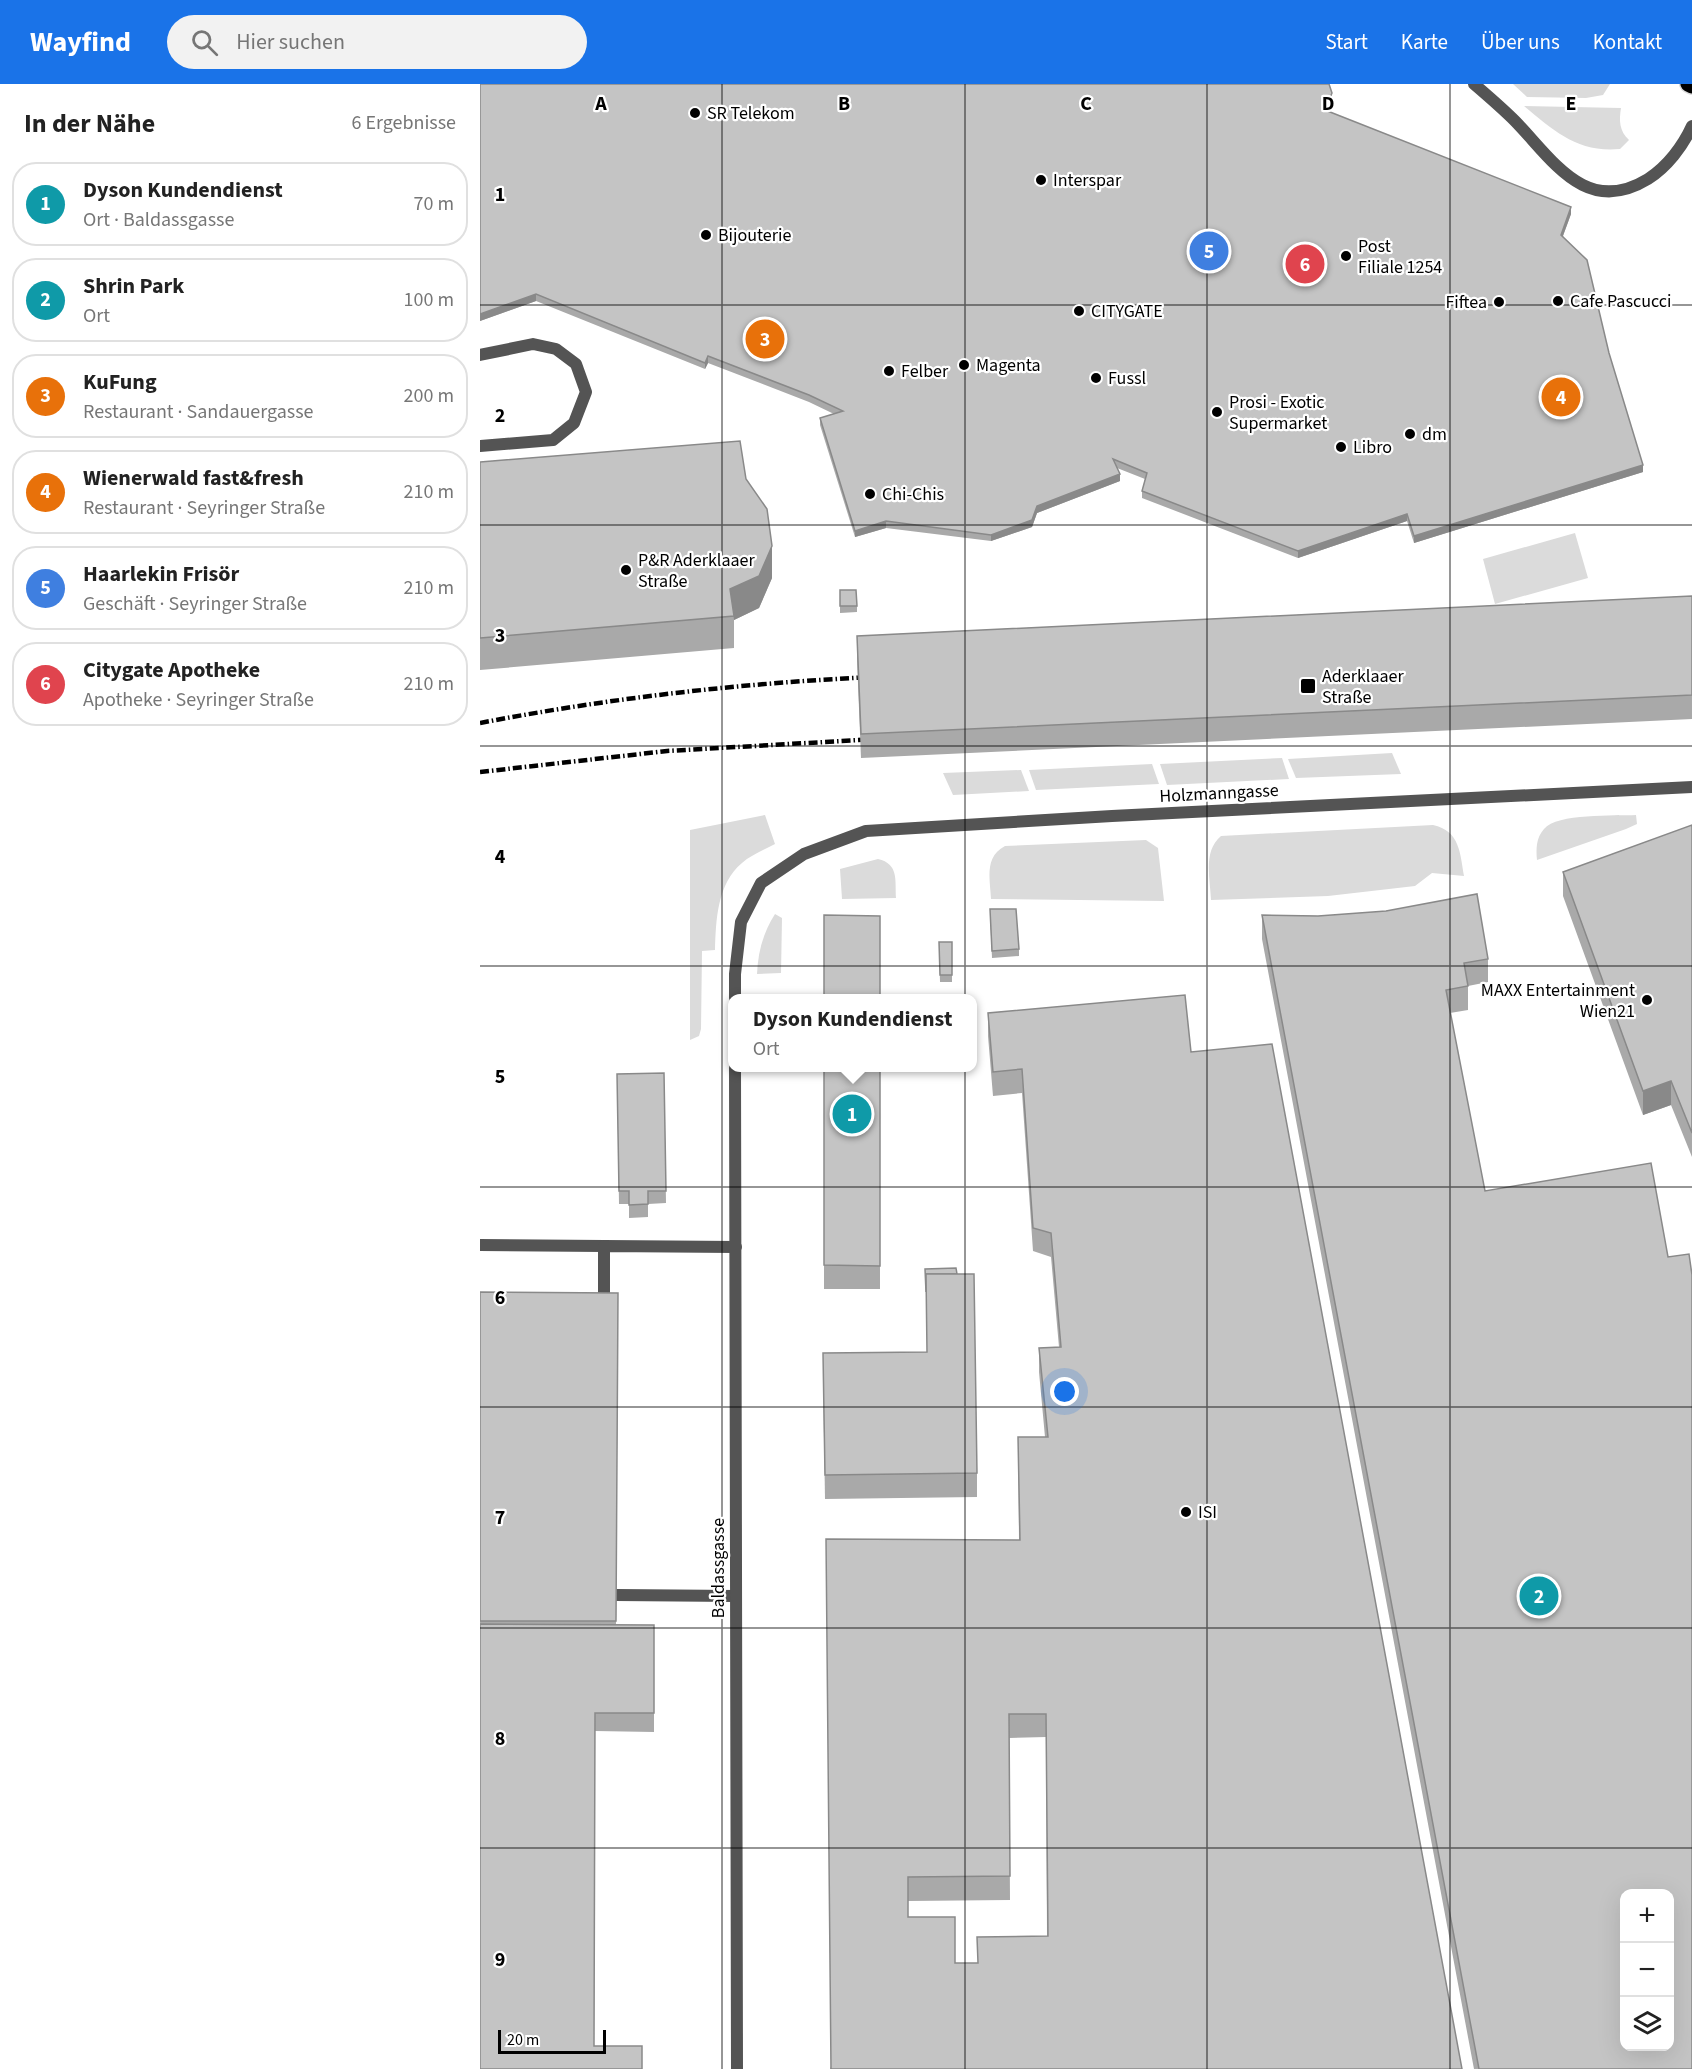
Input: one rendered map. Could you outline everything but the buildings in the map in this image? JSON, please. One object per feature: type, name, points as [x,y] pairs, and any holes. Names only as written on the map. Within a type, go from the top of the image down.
[{"type":"street","points":[[1474,84],[1515,122],[1560,171],[1577,183],[1593,189],[1623,190],[1642,183],[1658,173],[1672,158],[1692,126]]},
{"type":"street","points":[[480,355],[532,344],[556,349],[576,364],[586,392],[574,423],[554,440],[480,446]]},
{"type":"street","name":"Holzmanngasse","points":[[735,994],[741,922],[761,883],[804,854],[866,831],[1112,816],[1692,787]]},
{"type":"street","name":"Baldassgasse","points":[[735,1072],[737,2069]]},
{"type":"street","points":[[480,1245],[736,1247]]},
{"type":"street","points":[[604,1246],[604,1299]]},
{"type":"street","points":[[616,1595],[736,1596]]},
{"type":"shaded area","points":[[1513,84],[1610,84],[1603,95],[1586,98],[1527,97]]},
{"type":"shaded area","points":[[1524,106],[1621,108],[1620,125],[1629,140],[1620,149],[1605,149],[1579,144],[1556,132]]},
{"type":"shaded area","points":[[1575,533],[1588,578],[1495,604],[1483,559]]},
{"type":"shaded area","points":[[1392,753],[1401,774],[1296,778],[1288,759]]},
{"type":"shaded area","points":[[1282,758],[1289,779],[1167,785],[1160,764]]},
{"type":"shaded area","points":[[1152,764],[1159,784],[1036,790],[1029,770]]},
{"type":"shaded area","points":[[1021,770],[1029,791],[953,795],[943,773]]},
{"type":"shaded area","points":[[765,815],[775,844],[742,863],[727,881],[717,915],[715,950],[702,951],[701,1029],[699,1036],[690,1040],[690,830]]},
{"type":"shaded area","points":[[1636,815],[1637,824],[1626,829],[1537,860],[1539,836],[1551,824],[1587,816]]},
{"type":"shaded area","points":[[1433,825],[1449,832],[1454,838],[1460,851],[1464,876],[1432,873],[1415,886],[1328,896],[1211,900],[1210,857],[1215,842],[1221,836]]},
{"type":"shaded area","points":[[1146,840],[1158,848],[1164,901],[991,899],[989,876],[991,862],[998,851],[1005,846]]},
{"type":"shaded area","points":[[878,859],[885,861],[893,869],[896,898],[842,899],[840,869]]},
{"type":"shaded area","points":[[775,914],[782,918],[781,973],[757,974],[762,943]]},
{"type":"railway","points":[[480,723],[578,706],[676,693],[775,683],[874,677]]},
{"type":"railway","points":[[480,772],[667,751],[877,739]]},
{"type":"place","name":"SR Telekom","points":[[695,113]]},
{"type":"place","name":"Interspar","points":[[1041,180]]},
{"type":"place","name":"Bijouterie","points":[[706,235]]},
{"type":"place","name":"Haarlekin Frisör","points":[[1209,251]]},
{"type":"place","name":"Post Filiale 1254","points":[[1346,256]]},
{"type":"place","name":"Citygate Apotheke","points":[[1305,264]]},
{"type":"place","name":"Cafe Pascucci","points":[[1558,301]]},
{"type":"place","name":"Fiftea","points":[[1499,302]]},
{"type":"place","name":"CITYGATE","points":[[1079,311]]},
{"type":"place","name":"KuFung","points":[[765,339]]},
{"type":"place","name":"Magenta","points":[[964,365]]},
{"type":"place","name":"Felber","points":[[889,371]]},
{"type":"place","name":"Fussl","points":[[1096,378]]},
{"type":"place","name":"Wienerwald fast&fresh","points":[[1561,397]]},
{"type":"place","name":"Prosi - Exotic Supermarket","points":[[1217,412]]},
{"type":"place","name":"dm","points":[[1410,434]]},
{"type":"place","name":"Libro","points":[[1341,447]]},
{"type":"place","name":"Chi-Chis","points":[[870,494]]},
{"type":"place","name":"P&R Aderklaaer Straße","points":[[626,570]]},
{"type":"place","name":"Aderklaaer Straße","points":[[1308,686]]},
{"type":"place","name":"MAXX Entertainment Wien21","points":[[1647,1000]]},
{"type":"place","name":"Dyson Kundendienst","points":[[852,1114]]},
{"type":"place","name":"ISI","points":[[1186,1512]]},
{"type":"place","name":"Shrin Park","points":[[1539,1596]]}]
